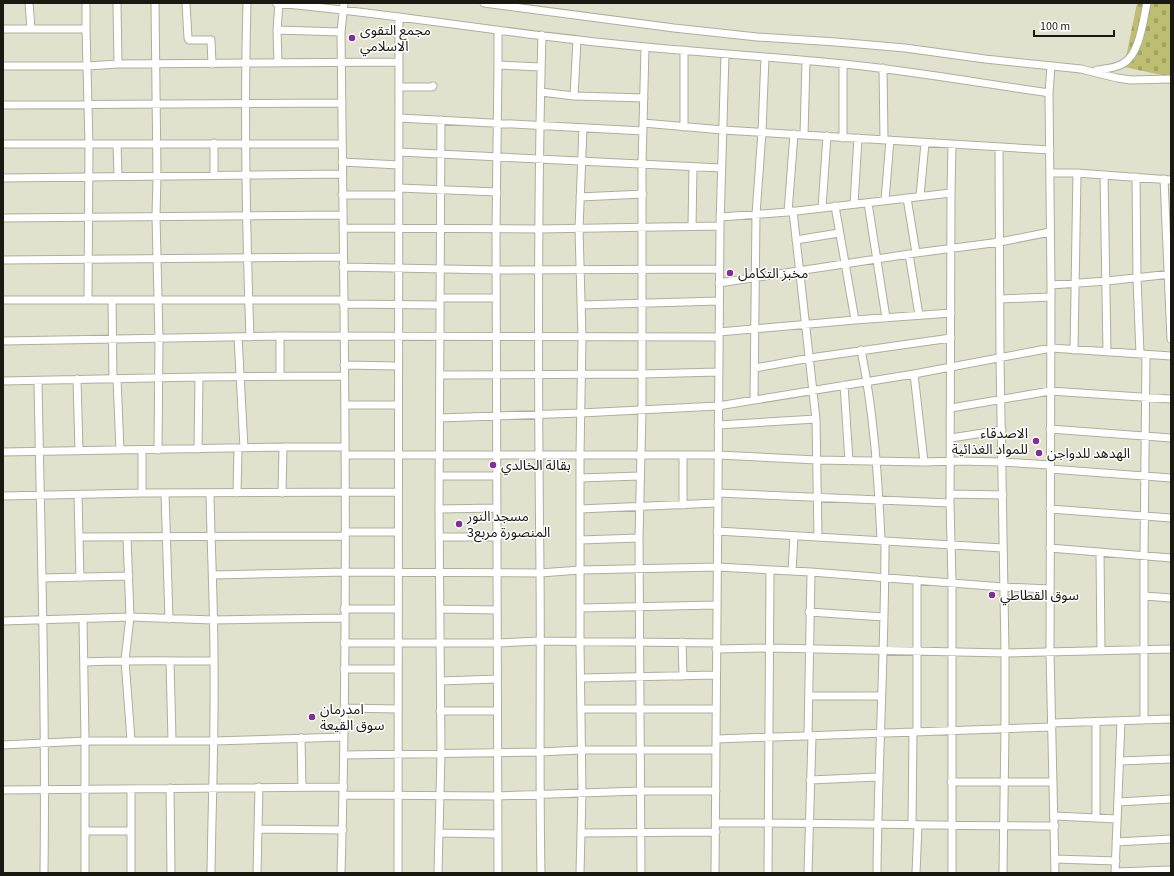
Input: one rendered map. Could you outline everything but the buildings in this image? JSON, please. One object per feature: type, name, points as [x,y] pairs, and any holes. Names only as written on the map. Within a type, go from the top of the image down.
[{"type":"street","points":[[29,3],[30,28]]},
{"type":"street","points":[[86,3],[89,144],[88,300]]},
{"type":"street","points":[[117,3],[118,64]]},
{"type":"street","points":[[155,3],[157,176],[156,258],[159,339],[158,450]]},
{"type":"street","points":[[186,3],[188,38],[190,40],[211,40],[212,64]]},
{"type":"street","points":[[247,3],[245,63],[250,337]]},
{"type":"street","points":[[278,63],[278,3],[344,6],[399,17],[644,48],[806,60],[884,68],[1049,93]]},
{"type":"street","points":[[484,3],[682,29],[757,37],[905,48],[985,59],[1094,71],[1117,78],[1131,80],[1171,79]]},
{"type":"street","points":[[1094,71],[1120,65],[1131,57],[1137,44],[1146,3]]},
{"type":"street","points":[[341,873],[344,791],[345,572],[345,405],[341,63],[341,32],[344,6]]},
{"type":"street","points":[[398,873],[399,17]]},
{"type":"street","points":[[3,29],[86,29]]},
{"type":"street","points":[[277,30],[341,32]]},
{"type":"street","points":[[498,30],[496,229],[498,873]]},
{"type":"street","points":[[541,873],[539,795],[540,573],[538,455],[538,229],[542,35]]},
{"type":"street","points":[[574,96],[577,40]]},
{"type":"street","points":[[641,873],[641,642],[639,538],[642,410],[642,164],[644,48]]},
{"type":"street","points":[[684,50],[684,127]]},
{"type":"street","points":[[715,873],[720,168],[723,130],[725,54]]},
{"type":"street","points":[[754,400],[756,329],[756,214],[762,132],[765,57]]},
{"type":"street","points":[[804,135],[806,60]]},
{"type":"street","points":[[3,66],[399,62]]},
{"type":"street","points":[[843,64],[843,138]]},
{"type":"street","points":[[498,65],[541,67]]},
{"type":"street","points":[[1051,66],[1049,93],[1051,285],[1050,653],[1055,816],[1055,873]]},
{"type":"street","points":[[884,68],[887,140],[885,200]]},
{"type":"street","points":[[399,87],[433,86]]},
{"type":"street","points":[[541,92],[574,96],[644,98]]},
{"type":"street","points":[[3,105],[342,103]]},
{"type":"street","points":[[399,118],[498,122],[583,128],[684,127],[1050,150]]},
{"type":"street","points":[[438,873],[441,754],[439,455],[441,120]]},
{"type":"street","points":[[580,873],[582,833],[580,455],[582,337],[579,229],[583,128]]},
{"type":"street","points":[[794,134],[790,211],[800,271],[816,419],[818,537]]},
{"type":"street","points":[[822,208],[826,136]]},
{"type":"street","points":[[854,204],[858,138]]},
{"type":"street","points":[[214,143],[214,175]]},
{"type":"street","points":[[920,196],[926,143]]},
{"type":"street","points":[[3,144],[342,144]]},
{"type":"street","points":[[117,144],[118,176]]},
{"type":"street","points":[[952,144],[950,461],[952,582],[952,873]]},
{"type":"street","points":[[999,146],[1000,358],[1005,653],[1003,873]]},
{"type":"street","points":[[399,152],[720,168]]},
{"type":"street","points":[[342,162],[399,165]]},
{"type":"street","points":[[692,226],[693,167]]},
{"type":"street","points":[[1050,173],[1077,173],[1168,179],[1171,339]]},
{"type":"street","points":[[1074,350],[1077,173]]},
{"type":"street","points":[[3,178],[342,174]]},
{"type":"street","points":[[1104,175],[1107,352]]},
{"type":"street","points":[[1136,177],[1137,278],[1145,396],[1146,476],[1143,650],[1144,720]]},
{"type":"street","points":[[342,194],[441,191],[497,192]]},
{"type":"street","points":[[720,217],[822,208],[951,193]]},
{"type":"street","points":[[580,197],[642,194]]},
{"type":"street","points":[[907,198],[919,315]]},
{"type":"street","points":[[868,203],[886,318]]},
{"type":"street","points":[[835,206],[855,320]]},
{"type":"street","points":[[3,218],[88,216],[343,215]]},
{"type":"street","points":[[342,228],[579,229],[720,226]]},
{"type":"street","points":[[796,240],[840,232]]},
{"type":"street","points":[[719,283],[877,258],[1000,242],[1050,232]]},
{"type":"street","points":[[3,260],[343,257]]},
{"type":"street","points":[[343,267],[496,270],[719,270]]},
{"type":"street","points":[[1051,285],[1075,284],[1169,274]]},
{"type":"street","points":[[1000,299],[1051,297]]},
{"type":"street","points":[[3,300],[249,300],[398,304],[496,298]]},
{"type":"street","points":[[112,300],[115,379],[120,450]]},
{"type":"street","points":[[581,305],[719,301]]},
{"type":"street","points":[[3,341],[280,336],[582,337],[719,334],[805,324],[951,313]]},
{"type":"street","points":[[280,336],[280,376]]},
{"type":"street","points":[[237,493],[241,448],[238,337]]},
{"type":"street","points":[[755,368],[861,350],[951,338]]},
{"type":"street","points":[[440,418],[538,415],[718,406],[914,374],[1051,348],[1171,356]]},
{"type":"street","points":[[861,350],[867,381],[877,461],[885,577],[878,777],[877,873]]},
{"type":"street","points":[[344,365],[398,366]]},
{"type":"street","points":[[440,375],[718,372]]},
{"type":"street","points":[[914,374],[924,462]]},
{"type":"street","points":[[3,381],[344,376]]},
{"type":"street","points":[[198,449],[199,377]]},
{"type":"street","points":[[77,379],[79,451]]},
{"type":"street","points":[[38,381],[45,789],[44,873]]},
{"type":"street","points":[[844,385],[849,461]]},
{"type":"street","points":[[951,408],[1050,391],[1145,396],[1171,399]]},
{"type":"street","points":[[345,405],[398,405]]},
{"type":"street","points":[[718,425],[816,419]]},
{"type":"street","points":[[1050,429],[1171,438]]},
{"type":"street","points":[[951,438],[1002,430]]},
{"type":"street","points":[[282,493],[283,447]]},
{"type":"street","points":[[3,452],[283,447],[398,455],[718,455],[849,461],[1002,462],[1171,478]]},
{"type":"street","points":[[142,450],[142,494]]},
{"type":"street","points":[[683,505],[684,455]]},
{"type":"street","points":[[440,476],[497,476]]},
{"type":"street","points":[[580,478],[640,476]]},
{"type":"street","points":[[3,496],[165,493],[398,492]]},
{"type":"street","points":[[165,493],[169,619]]},
{"type":"street","points":[[210,493],[214,661],[212,873]]},
{"type":"street","points":[[718,493],[950,503]]},
{"type":"street","points":[[950,494],[1003,495]]},
{"type":"street","points":[[78,495],[80,578]]},
{"type":"street","points":[[580,508],[717,504]]},
{"type":"street","points":[[439,509],[497,508]]},
{"type":"street","points":[[1050,509],[1171,518]]},
{"type":"street","points":[[717,531],[1003,548]]},
{"type":"street","points":[[79,537],[211,537],[398,532]]},
{"type":"street","points":[[792,571],[794,536]]},
{"type":"street","points":[[127,537],[130,617],[125,660],[131,740]]},
{"type":"street","points":[[440,537],[498,537]]},
{"type":"street","points":[[580,540],[639,538]]},
{"type":"street","points":[[1050,548],[1171,558]]},
{"type":"street","points":[[1100,552],[1101,651]]},
{"type":"street","points":[[213,575],[345,572],[540,573],[580,570],[640,570],[717,567],[811,572],[1003,587],[1050,589]]},
{"type":"street","points":[[768,873],[770,570]]},
{"type":"street","points":[[808,873],[810,780],[809,612],[811,572]]},
{"type":"street","points":[[42,578],[128,576]]},
{"type":"street","points":[[916,873],[915,732],[917,580]]},
{"type":"street","points":[[1144,596],[1171,598]]},
{"type":"street","points":[[580,608],[716,605]]},
{"type":"street","points":[[344,608],[398,609]]},
{"type":"street","points":[[440,609],[497,610]]},
{"type":"street","points":[[809,612],[884,617]]},
{"type":"street","points":[[3,622],[130,617],[213,620],[344,618]]},
{"type":"street","points":[[83,619],[86,741],[85,873]]},
{"type":"street","points":[[344,643],[440,644],[539,641],[682,642],[716,646],[809,650],[1005,653],[1171,649]]},
{"type":"street","points":[[682,642],[683,676]]},
{"type":"street","points":[[84,662],[125,660],[214,661]]},
{"type":"street","points":[[170,661],[172,740]]},
{"type":"street","points":[[344,669],[398,669]]},
{"type":"street","points":[[580,678],[716,675]]},
{"type":"street","points":[[441,681],[497,680]]},
{"type":"street","points":[[809,696],[881,696]]},
{"type":"street","points":[[344,708],[398,709]]},
{"type":"street","points":[[581,709],[716,709]]},
{"type":"street","points":[[440,711],[497,711]]},
{"type":"street","points":[[717,739],[1005,729],[1096,722],[1171,719]]},
{"type":"street","points":[[1121,721],[1115,873],[1171,870]]},
{"type":"street","points":[[1096,722],[1096,818]]},
{"type":"street","points":[[3,745],[86,741],[213,741],[344,737]]},
{"type":"street","points":[[301,738],[302,787]]},
{"type":"street","points":[[344,754],[398,755],[581,750],[716,750]]},
{"type":"street","points":[[1120,761],[1171,759]]},
{"type":"street","points":[[810,780],[878,777]]},
{"type":"street","points":[[951,782],[1053,782]]},
{"type":"street","points":[[257,873],[260,787]]},
{"type":"street","points":[[3,790],[302,787],[398,795],[439,794],[497,796],[716,791]]},
{"type":"street","points":[[170,788],[172,873]]},
{"type":"street","points":[[131,789],[131,873]]},
{"type":"street","points":[[1118,802],[1171,799]]},
{"type":"street","points":[[1055,816],[1117,819]]},
{"type":"street","points":[[716,823],[808,822],[915,825],[951,824],[1055,826]]},
{"type":"street","points":[[258,829],[343,830]]},
{"type":"street","points":[[85,831],[130,831]]},
{"type":"street","points":[[582,833],[716,832]]},
{"type":"street","points":[[439,833],[497,834]]},
{"type":"street","points":[[1116,842],[1171,839]]},
{"type":"street","points":[[1055,859],[1116,861]]},
{"type":"green space","points":[[1137,3],[1171,3],[1171,77],[1124,67]]},
{"type":"place","name":"مجمع التقوى الاسلامي","points":[[352,38]]},
{"type":"place","name":"مخبز التكامل","points":[[730,273]]},
{"type":"place","name":"الاصدقاء للمواد الغذائية","points":[[1036,441]]},
{"type":"place","name":"الهدهد للدواجن","points":[[1039,453]]},
{"type":"place","name":"بقالة الخالدي","points":[[493,465]]},
{"type":"place","name":"مسجد النور المنصورة مربع3","points":[[459,524]]},
{"type":"place","name":"سوق القطاطي","points":[[992,595]]},
{"type":"place","name":"امدرمان سوق القيعة","points":[[312,717]]}]
